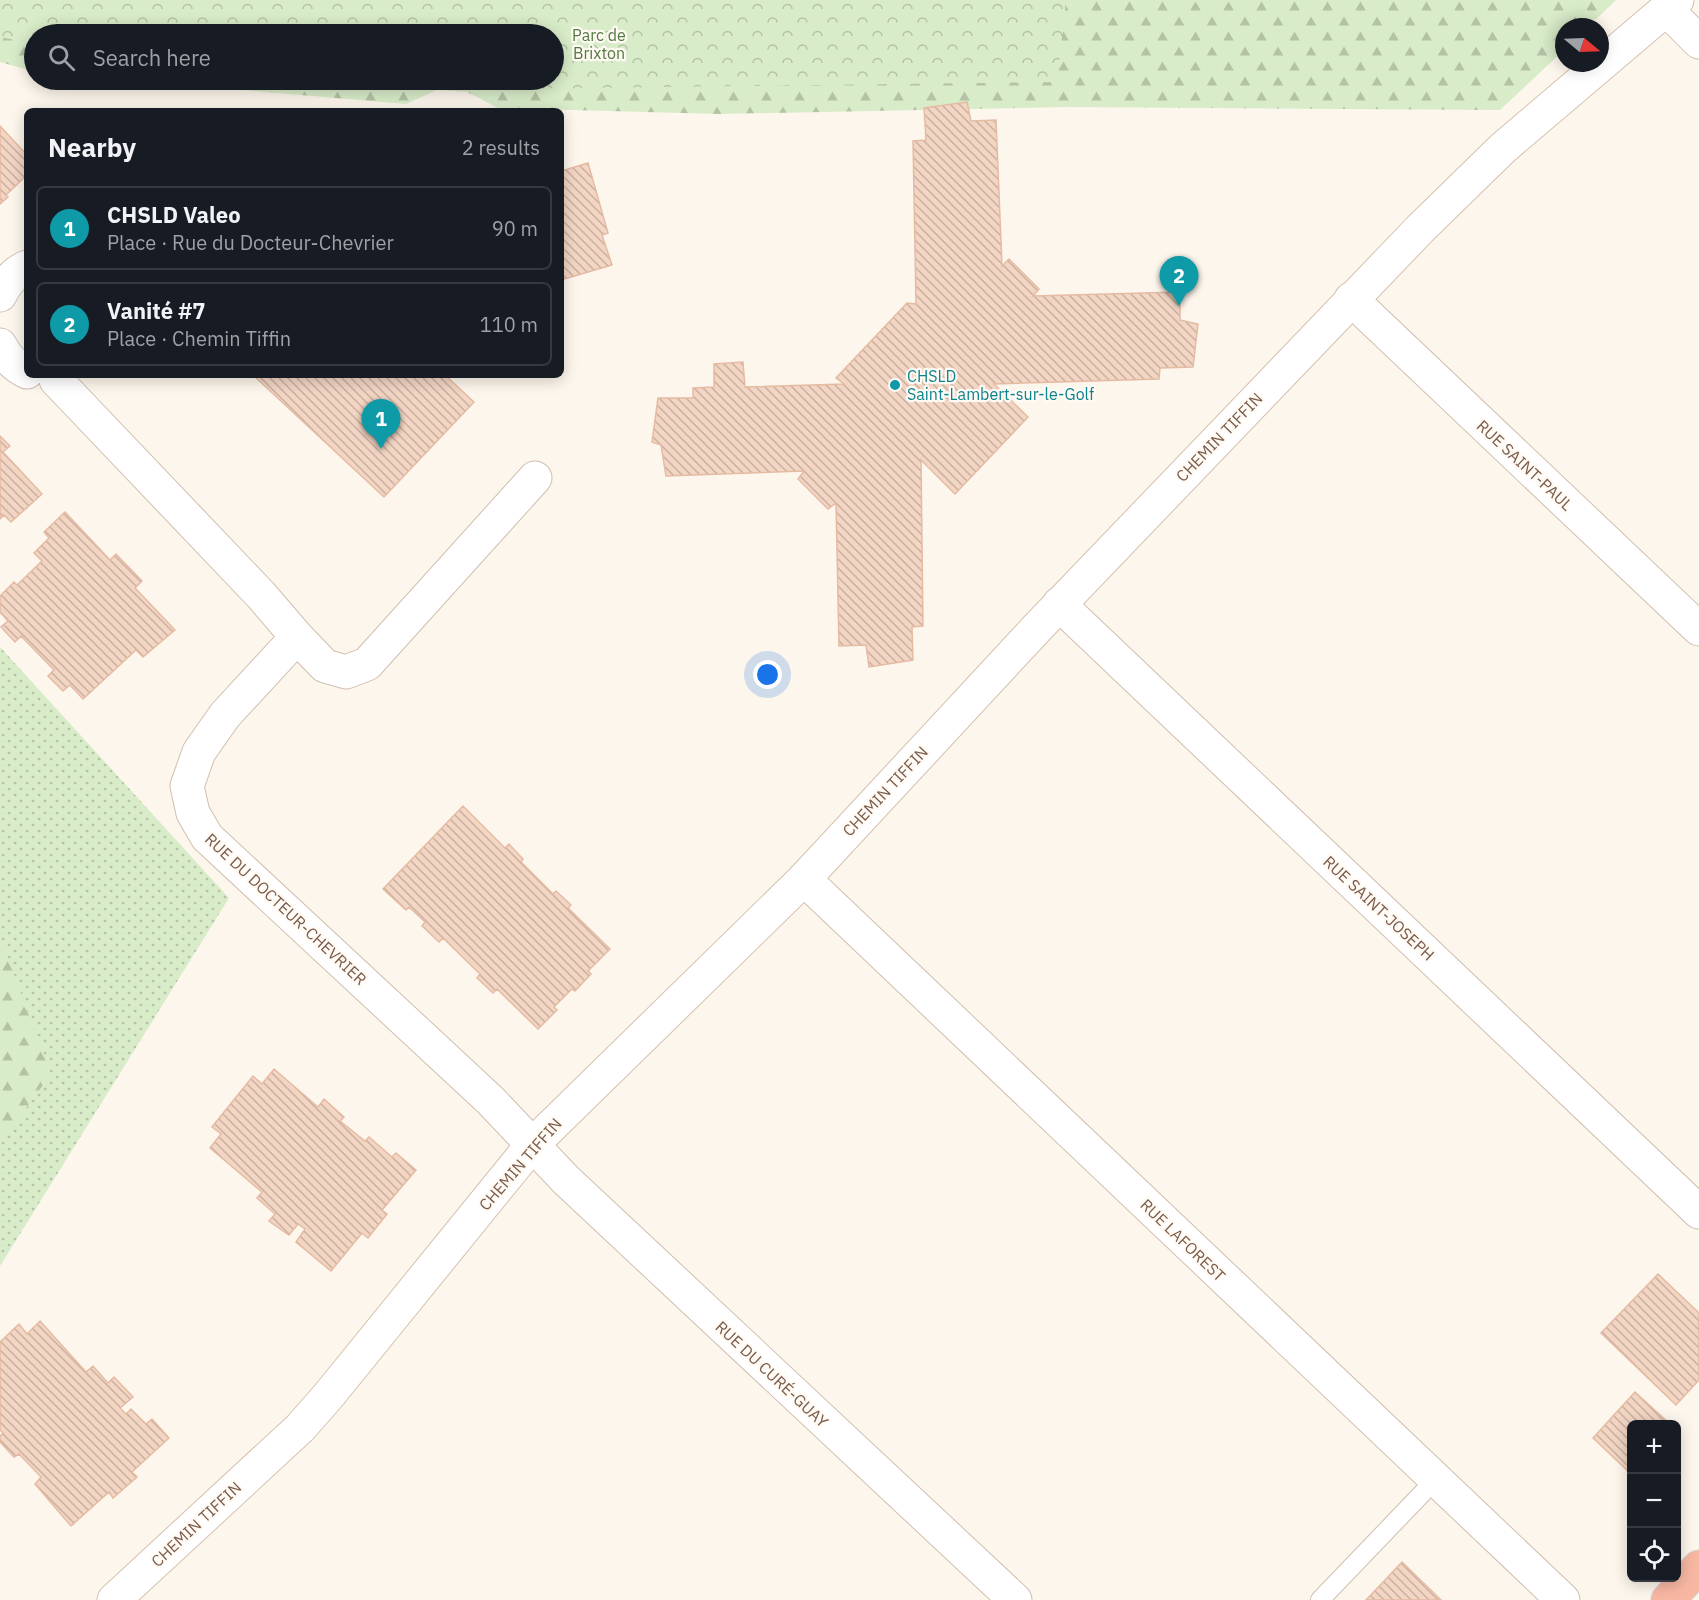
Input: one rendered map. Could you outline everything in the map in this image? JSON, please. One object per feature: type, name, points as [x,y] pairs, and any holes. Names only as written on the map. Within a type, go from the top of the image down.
[{"type":"highway","points":[[1668,1600],[1699,1567]]},
{"type":"street","points":[[1672,4],[1699,42]]},
{"type":"street","name":"CHEMIN TIFFIN","points":[[114,1600],[300,1428],[532,1145],[804,879],[1059,604],[1420,228],[1503,148],[1672,4]]},
{"type":"street","points":[[0,295],[6,283],[24,268]]},
{"type":"street","name":"RUE SAINT-PAUL","points":[[1351,299],[1699,629]]},
{"type":"street","points":[[0,345],[6,356],[24,370]]},
{"type":"street","points":[[50,378],[261,595],[325,666],[346,672],[367,664],[535,478]]},
{"type":"street","name":"RUE SAINT-JOSEPH","points":[[1059,604],[1699,1212]]},
{"type":"street","name":"RUE DU DOCTEUR-CHEVRIER","points":[[297,637],[225,715],[199,752],[187,786],[193,813],[207,837],[490,1100],[532,1145]]},
{"type":"street","name":"RUE LAFOREST","points":[[804,879],[1563,1600]]},
{"type":"street","name":"RUE DU CURÉ-GUAY","points":[[532,1145],[566,1180],[1015,1600]]},
{"type":"lane","points":[[1320,1600],[1436,1479]]},
{"type":"green space","points":[[0,0],[1616,0],[1597,18],[1555,18],[1555,58],[1500,110],[1065,107],[719,114],[498,108],[467,92],[437,90],[564,90],[564,24],[24,24],[24,69],[0,62]]},
{"type":"green space","name":"Parc de Brixton","points":[[0,0],[1066,0],[1057,82],[564,88],[564,24],[24,24],[24,42],[0,37]]},
{"type":"green space","points":[[244,90],[437,90],[406,104]]},
{"type":"green space","points":[[0,647],[229,898],[0,1266]]},
{"type":"green space","points":[[0,944],[4,947],[51,1074],[0,1144]]},
{"type":"building","name":"CHSLD Saint-Lambert-sur-le-Golf","points":[[967,102],[971,121],[996,120],[1002,266],[1009,259],[1039,289],[1033,296],[1180,292],[1180,320],[1198,324],[1193,367],[1160,368],[1159,379],[994,384],[1028,417],[955,494],[921,460],[923,626],[912,627],[913,660],[869,667],[866,645],[839,646],[836,503],[828,509],[798,479],[804,471],[666,476],[661,445],[652,442],[658,398],[693,398],[693,388],[714,387],[714,364],[743,362],[745,387],[844,384],[836,378],[907,303],[916,304],[913,141],[926,140],[924,108]]},
{"type":"building","points":[[0,126],[24,152],[24,178],[0,204]]},
{"type":"building","points":[[588,163],[608,233],[602,235],[612,265],[564,279],[564,170]]},
{"type":"building","points":[[256,378],[448,378],[474,402],[384,497]]},
{"type":"building","points":[[0,436],[10,446],[3,452],[42,494],[11,522],[4,515],[0,519]]},
{"type":"building","points":[[65,512],[110,560],[116,554],[142,581],[135,588],[175,630],[143,657],[136,650],[83,699],[70,685],[63,691],[48,676],[54,670],[21,636],[15,642],[1,627],[8,621],[0,612],[0,596],[14,582],[17,585],[42,561],[34,553],[49,538],[44,532]]},
{"type":"building","points":[[463,806],[505,848],[509,844],[523,859],[521,862],[553,894],[556,891],[571,905],[568,908],[610,949],[588,971],[591,974],[575,991],[572,989],[554,1007],[557,1010],[538,1029],[497,989],[493,993],[477,978],[480,974],[443,938],[439,942],[422,926],[425,922],[409,907],[406,910],[383,889]]},
{"type":"building","points":[[274,1069],[318,1107],[324,1099],[344,1117],[340,1121],[365,1141],[369,1137],[392,1157],[396,1153],[416,1170],[382,1210],[387,1214],[368,1238],[362,1233],[331,1271],[296,1242],[305,1229],[298,1224],[289,1235],[269,1221],[275,1214],[257,1198],[262,1192],[210,1148],[221,1134],[212,1127],[253,1076],[262,1084]]},
{"type":"building","points":[[1658,1274],[1699,1313],[1699,1380],[1676,1405],[1601,1333]]},
{"type":"building","points":[[40,1321],[86,1372],[93,1366],[108,1383],[114,1377],[133,1397],[120,1408],[126,1414],[131,1409],[146,1424],[152,1419],[169,1438],[132,1472],[137,1477],[113,1498],[109,1492],[71,1526],[35,1484],[41,1477],[19,1454],[14,1457],[0,1442],[0,1436],[3,1433],[0,1430],[0,1342],[19,1324],[27,1334]]},
{"type":"building","points":[[1635,1392],[1666,1420],[1627,1420],[1627,1470],[1593,1438]]},
{"type":"building","points":[[1402,1562],[1441,1600],[1366,1600]]},
{"type":"place","name":"Vanité #7","points":[[1179,306]]},
{"type":"place","name":"CHSLD Saint-Lambert-sur-le-Golf","points":[[895,385]]},
{"type":"place","name":"CHSLD Valeo","points":[[381,449]]}]
